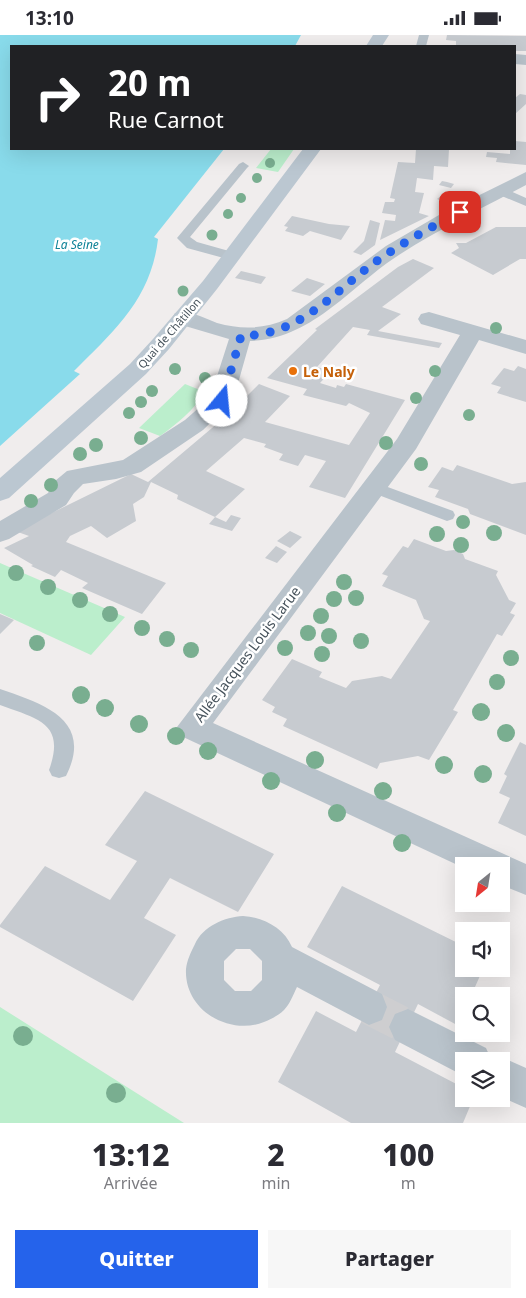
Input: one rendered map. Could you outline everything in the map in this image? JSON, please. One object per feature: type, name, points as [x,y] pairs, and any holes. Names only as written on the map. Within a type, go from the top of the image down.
[{"type":"main road","name":"Quai de Châtillon","points":[[0,492],[138,369],[183,318],[311,150]]},
{"type":"street","points":[[183,318],[241,336],[269,334],[296,323],[381,258],[446,219],[526,178]]},
{"type":"street","points":[[429,319],[526,347]]},
{"type":"street","name":"Allée Jacques Louis Larue","points":[[473,331],[407,443],[192,727],[475,857]]},
{"type":"street","points":[[0,533],[57,499],[64,487],[76,477],[116,471],[132,466],[194,425],[222,401],[241,336]]},
{"type":"street","points":[[510,873],[526,881]]},
{"type":"street","points":[[281,959],[369,1007]]},
{"type":"street","points":[[408,1027],[456,1052]]},
{"type":"street","points":[[510,1081],[526,1089]]},
{"type":"lane","points":[[231,257],[192,245],[183,238],[243,166]]},
{"type":"lane","points":[[501,191],[526,203]]},
{"type":"lane","points":[[374,487],[447,515]]},
{"type":"lane","points":[[0,697],[42,713],[59,725],[67,742],[66,757],[60,770]]},
{"type":"green space","points":[[270,150],[293,150],[278,172],[256,168]]},
{"type":"green space","points":[[185,384],[205,392],[185,416],[160,436],[139,428]]},
{"type":"green space","points":[[0,563],[125,617],[91,655],[0,613]]},
{"type":"green space","points":[[0,1007],[184,1123],[0,1123]]},
{"type":"water","name":"La Seine","points":[[0,35],[301,35],[296,45],[10,45],[10,150],[223,150],[154,237],[158,239],[148,279],[128,313],[74,371],[80,374],[0,446]]},
{"type":"building","points":[[447,35],[526,36],[526,51],[516,51],[516,45],[456,45],[456,41],[446,40]]},
{"type":"building","points":[[520,94],[526,95],[526,104],[516,113],[516,97]]},
{"type":"building","points":[[516,141],[526,142],[526,165],[496,162],[497,158],[486,157],[487,152],[510,154],[510,150],[516,150]]},
{"type":"building","points":[[416,150],[449,150],[448,167],[434,166],[433,180],[417,178],[415,192],[424,193],[419,213],[429,216],[380,240],[385,220],[395,221],[396,215],[382,213],[385,202],[394,202],[395,199],[390,198],[398,162],[415,163]]},
{"type":"building","points":[[442,181],[454,184],[451,188],[439,185]]},
{"type":"building","points":[[441,196],[457,201],[450,205],[437,199]]},
{"type":"building","points":[[292,216],[329,224],[350,226],[341,240],[310,231],[303,236],[285,231],[288,227],[284,226]]},
{"type":"building","points":[[370,220],[380,223],[375,245],[361,255],[353,252],[364,241]]},
{"type":"building","points":[[496,227],[526,227],[526,259],[520,259],[493,275],[451,253],[459,248],[456,243],[466,243]]},
{"type":"building","points":[[413,259],[434,268],[382,307],[401,314],[378,331],[442,343],[439,348],[367,335],[370,330],[353,327],[317,367],[331,371],[320,383],[336,388],[337,385],[344,387],[346,384],[405,400],[345,498],[309,487],[326,461],[305,455],[298,466],[279,460],[283,454],[264,447],[266,444],[244,438],[206,471],[245,489],[215,517],[177,499],[178,495],[151,482],[144,497],[133,504],[136,521],[107,538],[91,526],[70,536],[66,542],[166,583],[142,614],[82,588],[88,583],[61,570],[55,577],[31,566],[33,565],[4,548],[29,536],[15,531],[131,474],[148,482],[231,412],[259,384],[290,396],[265,422],[349,445],[370,413],[349,403],[346,406],[303,395],[307,389],[267,378],[317,330],[315,329],[398,267]]},
{"type":"building","points":[[241,271],[266,277],[261,284],[235,278]]},
{"type":"building","points":[[307,278],[325,284],[310,296],[291,291]]},
{"type":"building","points":[[518,366],[526,369],[526,402],[497,393],[501,387],[491,384],[504,368],[514,371]]},
{"type":"building","points":[[457,465],[512,484],[526,482],[526,535],[470,514],[468,509],[435,497],[439,490],[428,487],[442,467],[453,471]]},
{"type":"building","points":[[231,515],[241,518],[232,531],[209,524],[215,517],[226,522]]},
{"type":"building","points":[[290,531],[302,537],[290,548],[277,541]]},
{"type":"building","points":[[414,539],[446,551],[454,550],[463,554],[465,559],[498,571],[496,575],[509,600],[516,603],[510,613],[515,615],[502,636],[497,634],[453,710],[458,712],[429,760],[418,756],[380,763],[377,769],[283,726],[287,719],[272,712],[275,707],[262,700],[292,659],[322,672],[319,677],[346,688],[352,681],[382,676],[391,679],[430,621],[424,619],[416,600],[382,586],[388,576],[382,574],[403,546],[408,548]]},
{"type":"building","points":[[276,546],[287,552],[277,563],[265,558]]},
{"type":"building","points":[[0,614],[14,620],[0,634]]},
{"type":"building","points":[[520,742],[526,745],[526,836],[498,823],[510,798],[499,793],[507,776],[504,774]]},
{"type":"building","points":[[145,791],[274,854],[238,912],[170,878],[144,918],[176,935],[133,1001],[0,927],[0,925],[45,866],[110,900],[137,861],[105,845]]},
{"type":"building","points":[[342,886],[455,942],[455,977],[479,977],[475,987],[455,987],[455,1024],[418,1004],[395,1052],[455,1083],[455,1107],[470,1107],[463,1123],[351,1123],[278,1082],[316,1011],[356,1032],[380,985],[307,947]]},
{"type":"tunnel","points":[[369,1007],[408,1027]]},
{"type":"place","name":"Le Naly","points":[[293,371]]},
{"type":"route","points":[[222,401],[241,336],[269,334],[296,323],[381,258],[460,212]]}]
